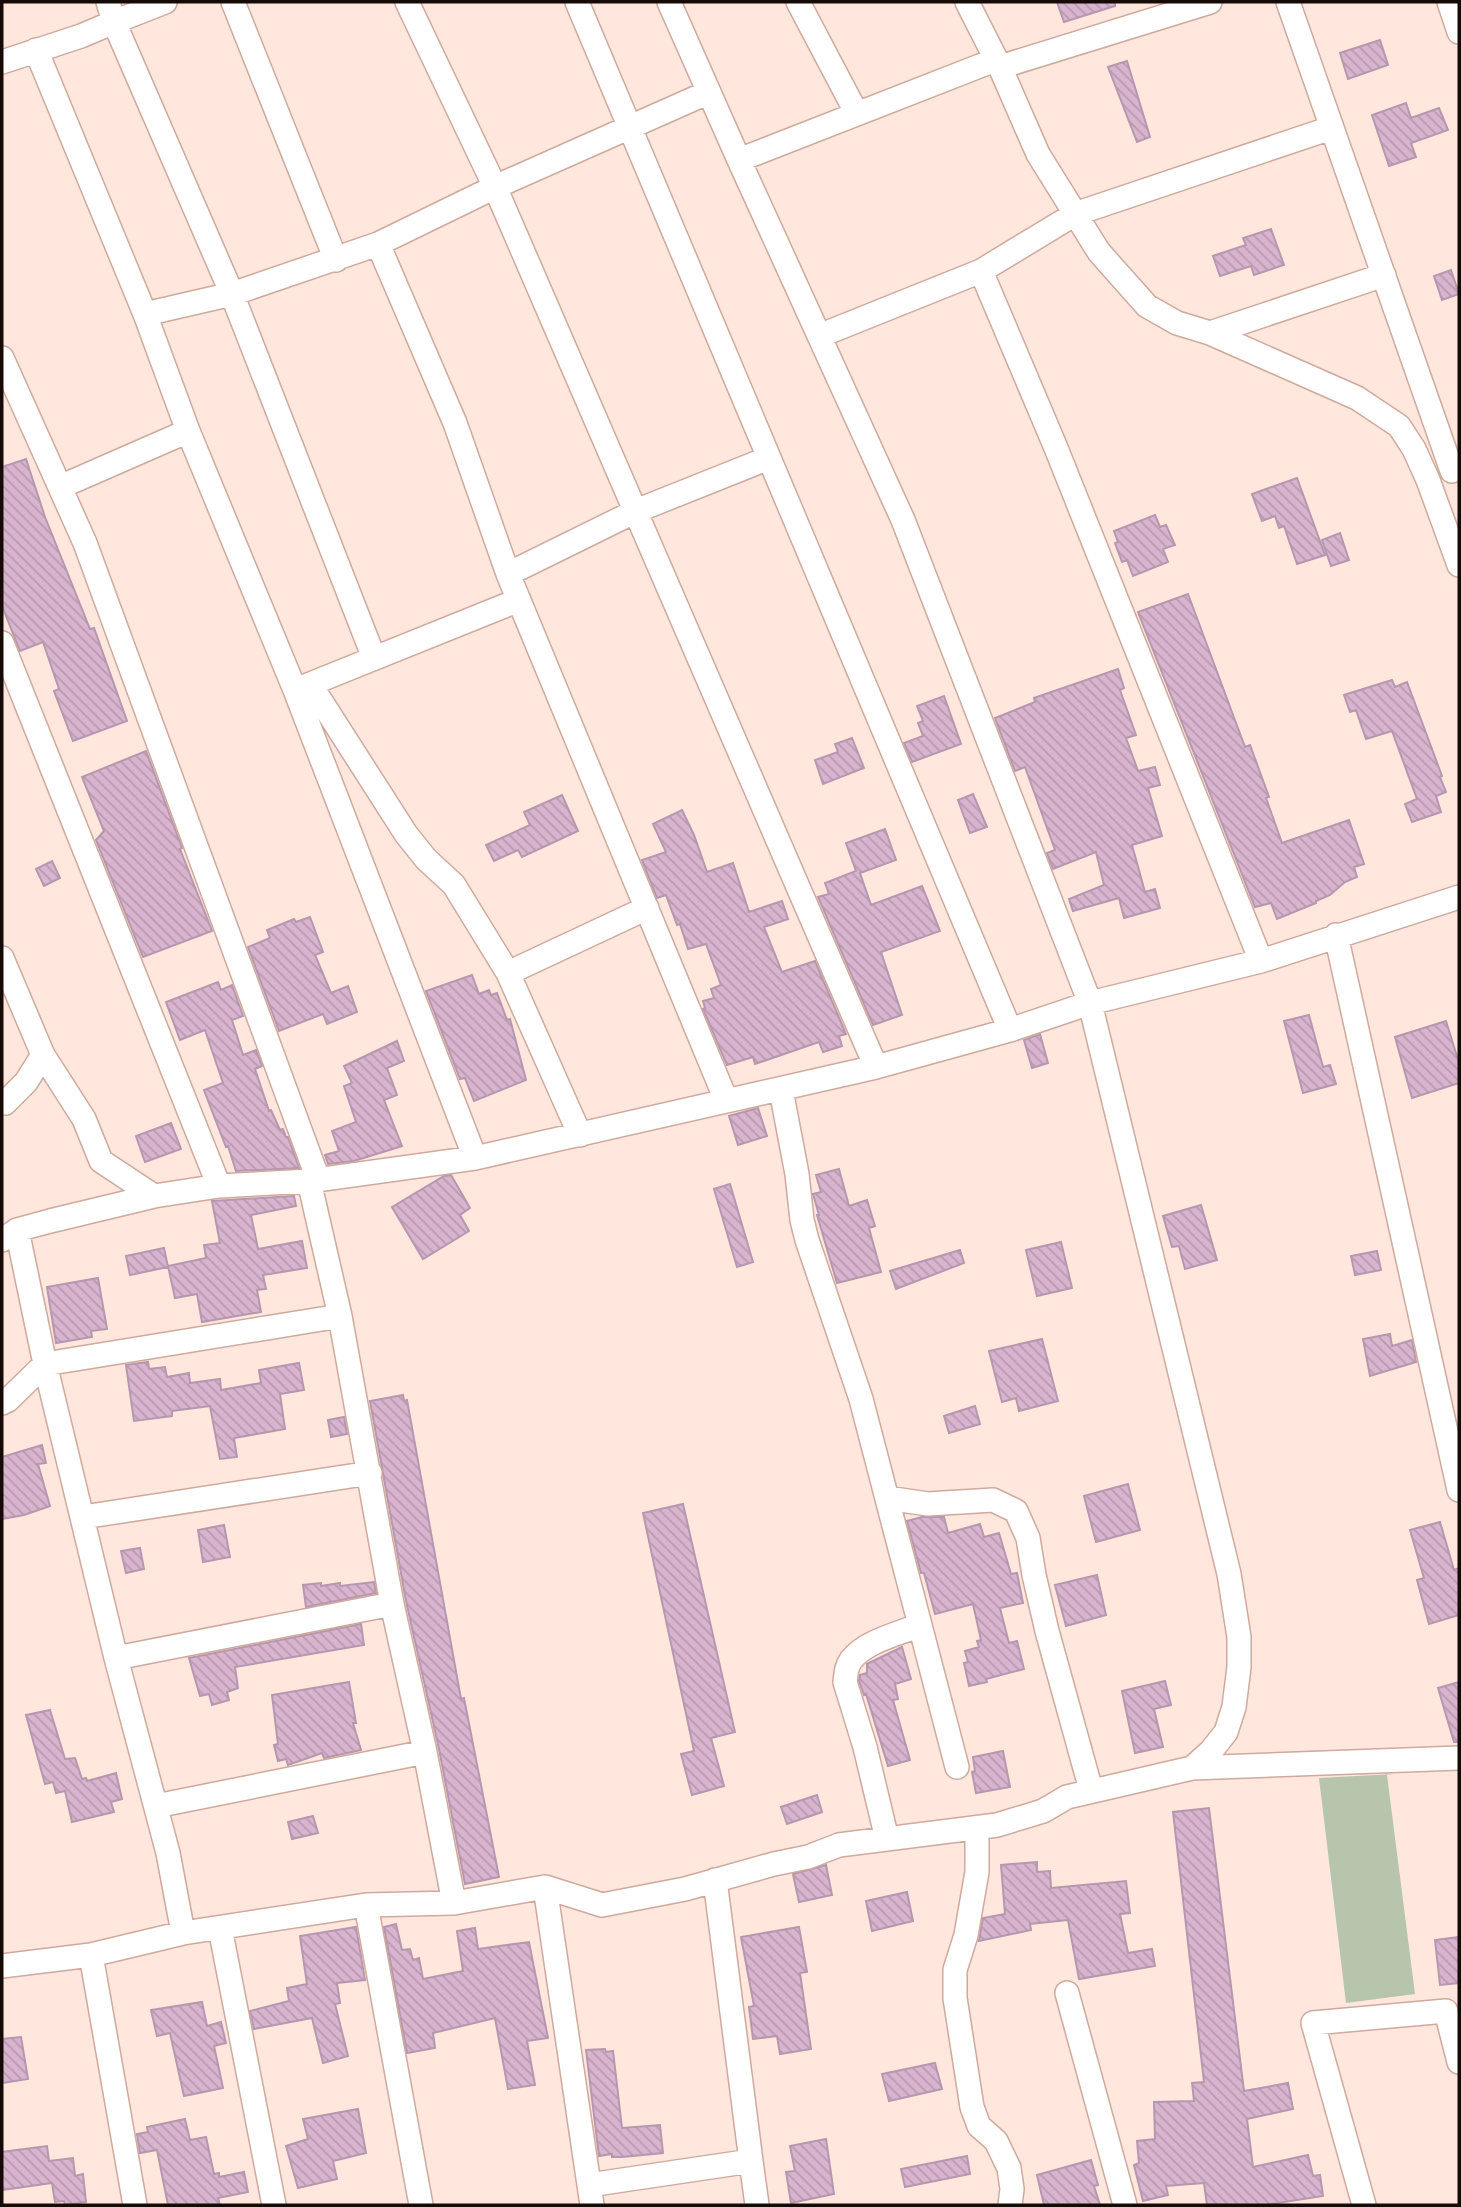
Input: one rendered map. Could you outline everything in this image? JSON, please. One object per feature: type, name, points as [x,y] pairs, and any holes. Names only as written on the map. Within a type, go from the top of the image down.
[{"type":"street","points":[[2,62],[36,50],[111,12],[164,2]]},
{"type":"street","points":[[233,2],[336,260]]},
{"type":"street","points":[[407,2],[495,187],[876,1067]]},
{"type":"street","points":[[577,2],[1010,1030]]},
{"type":"street","points":[[669,2],[903,520],[1090,1003],[1229,1574],[1239,1637],[1239,1667],[1234,1707],[1226,1731],[1211,1751],[1192,1768]]},
{"type":"street","points":[[798,2],[856,112]]},
{"type":"street","points":[[967,2],[1038,154],[1100,253],[1147,306],[1177,323],[1210,333],[1357,398],[1399,426],[1414,449],[1428,480],[1459,565]]},
{"type":"street","points":[[739,160],[856,112],[997,64],[1210,2]]},
{"type":"street","points":[[1287,2],[1456,470],[1428,480]]},
{"type":"street","points":[[1449,2],[1459,32]]},
{"type":"street","points":[[111,12],[232,294],[374,658]]},
{"type":"street","points":[[36,50],[145,314],[188,431],[303,687],[475,1158]]},
{"type":"street","points":[[145,314],[232,294],[378,244],[495,187],[709,92]]},
{"type":"street","points":[[819,336],[981,271],[1075,214],[1331,128]]},
{"type":"street","points":[[378,244],[455,423],[508,574],[726,1100]]},
{"type":"street","points":[[981,271],[1062,461],[1261,961]]},
{"type":"street","points":[[1210,333],[1384,275]]},
{"type":"street","points":[[2,358],[90,556],[314,1180],[392,1604],[425,1752],[454,1903]]},
{"type":"street","points":[[60,487],[188,431]]},
{"type":"street","points":[[508,574],[636,511],[769,458]]},
{"type":"street","points":[[303,687],[519,600]]},
{"type":"street","points":[[2,643],[219,1186]]},
{"type":"street","points":[[303,687],[406,834],[426,859],[454,885],[508,973],[580,1135]]},
{"type":"street","points":[[183,1933],[168,1853],[10,1235],[154,1196],[219,1186],[314,1180],[475,1158],[726,1100],[781,1090],[1010,1030],[1090,1003],[1261,961],[1459,897]]},
{"type":"street","points":[[508,973],[646,908]]},
{"type":"street","points":[[1336,935],[1459,1490]]},
{"type":"street","points":[[2,958],[43,1055],[84,1119],[101,1161],[154,1196]]},
{"type":"street","points":[[2,1102],[5,1103],[26,1082],[43,1055]]},
{"type":"street","points":[[781,1090],[807,1240],[861,1399],[957,1767]]},
{"type":"street","points":[[2,1403],[45,1364],[340,1316]]},
{"type":"street","points":[[83,1517],[370,1473]]},
{"type":"street","points":[[887,1498],[928,1504],[993,1500],[1016,1511],[1028,1538],[1047,1631],[1091,1790]]},
{"type":"street","points":[[116,1658],[392,1604]]},
{"type":"street","points":[[887,1839],[865,1748],[845,1682],[846,1671],[851,1661],[867,1647],[920,1625]]},
{"type":"street","points":[[156,1806],[425,1752]]},
{"type":"street","points":[[2,1966],[91,1955],[183,1933],[366,1905],[454,1903],[545,1887],[602,1905],[685,1889],[808,1857],[839,1844],[977,1828],[1022,1819],[1067,1797],[1192,1768],[1459,1758]]},
{"type":"street","points":[[977,1828],[977,1872],[971,1911],[955,1970],[956,1998],[972,2107],[979,2126],[996,2141],[1009,2168],[1012,2189],[1010,2205]]},
{"type":"street","points":[[715,1880],[757,2205]]},
{"type":"street","points":[[545,1887],[590,2195],[751,2161]]},
{"type":"street","points":[[366,1905],[421,2205]]},
{"type":"street","points":[[220,1928],[274,2205]]},
{"type":"street","points":[[91,1955],[135,2205]]},
{"type":"street","points":[[1067,1993],[1125,2205]]},
{"type":"street","points":[[1364,2205],[1313,2023],[1446,2011],[1459,2062]]},
{"type":"green space","points":[[1394,1774],[1387,1775],[1415,1994],[1346,2003],[1319,1778]]},
{"type":"building","points":[[1057,2],[1115,2],[1115,6],[1064,22]]},
{"type":"building","points":[[1380,40],[1388,65],[1348,79],[1340,53]]},
{"type":"building","points":[[1127,61],[1150,137],[1137,142],[1108,67]]},
{"type":"building","points":[[1406,103],[1411,118],[1439,108],[1448,130],[1411,143],[1416,157],[1389,166],[1372,115]]},
{"type":"building","points":[[1271,229],[1284,265],[1254,275],[1251,266],[1220,276],[1213,256],[1246,245],[1243,238]]},
{"type":"building","points":[[1451,270],[1459,294],[1442,300],[1434,276]]},
{"type":"building","points":[[26,459],[45,517],[90,629],[94,628],[127,721],[73,741],[54,691],[59,689],[43,642],[20,651],[2,606],[2,467]]},
{"type":"building","points":[[1297,478],[1325,555],[1297,564],[1284,526],[1279,528],[1275,516],[1262,521],[1252,494]]},
{"type":"building","points":[[1155,515],[1160,527],[1166,525],[1175,545],[1163,549],[1168,562],[1133,576],[1127,560],[1122,562],[1114,531]]},
{"type":"building","points":[[1340,533],[1349,560],[1331,566],[1322,540]]},
{"type":"building","points":[[1188,594],[1245,747],[1250,745],[1282,843],[1349,820],[1364,864],[1354,867],[1357,877],[1345,882],[1330,895],[1277,919],[1271,903],[1255,907],[1138,612]]},
{"type":"building","points":[[1118,669],[1124,688],[1120,690],[1136,735],[1126,738],[1138,771],[1155,767],[1160,785],[1148,788],[1162,836],[1132,845],[1145,892],[1155,889],[1160,908],[1124,918],[1119,898],[1073,911],[1069,899],[1104,885],[1096,852],[1053,869],[1047,853],[1055,850],[1025,767],[1015,771],[995,718],[1035,702],[1034,698]]},
{"type":"building","points":[[1392,680],[1395,687],[1407,682],[1446,792],[1436,796],[1441,812],[1412,822],[1405,804],[1417,799],[1392,731],[1366,739],[1356,710],[1350,712],[1344,695]]},
{"type":"building","points":[[944,696],[961,744],[912,762],[904,743],[923,736],[918,723],[923,721],[917,706]]},
{"type":"building","points":[[852,738],[864,768],[823,784],[815,760],[838,752],[835,744]]},
{"type":"building","points":[[146,751],[212,931],[143,957],[96,840],[104,831],[82,777]]},
{"type":"building","points":[[973,794],[987,827],[970,833],[958,800]]},
{"type":"building","points":[[562,795],[578,831],[522,857],[518,850],[494,861],[486,845],[530,825],[524,812]]},
{"type":"building","points":[[682,810],[707,872],[733,863],[749,912],[782,901],[788,919],[764,927],[782,972],[815,961],[846,1034],[839,1036],[842,1046],[823,1052],[819,1042],[755,1064],[753,1057],[727,1065],[703,1009],[703,1001],[714,998],[711,989],[721,985],[706,944],[688,949],[666,895],[657,898],[642,860],[666,852],[653,824]]},
{"type":"building","points":[[885,829],[896,860],[860,873],[871,905],[922,886],[940,931],[881,952],[902,1015],[873,1025],[818,897],[829,894],[825,883],[856,871],[846,843]]},
{"type":"building","points":[[52,861],[60,878],[44,886],[36,869]]},
{"type":"building","points":[[310,917],[323,952],[315,955],[331,993],[348,986],[357,1012],[327,1024],[323,1014],[279,1031],[248,947],[270,938],[267,930],[294,919],[296,922]]},
{"type":"building","points":[[472,975],[479,994],[489,990],[491,995],[497,993],[507,1020],[510,1019],[526,1080],[474,1101],[465,1078],[460,1079],[426,991]]},
{"type":"building","points":[[218,982],[221,990],[232,985],[243,1016],[232,1020],[243,1055],[256,1050],[262,1066],[255,1069],[269,1111],[271,1110],[280,1130],[283,1129],[288,1137],[299,1168],[236,1171],[204,1090],[223,1083],[205,1030],[180,1040],[166,1002]]},
{"type":"building","points":[[1309,1015],[1323,1067],[1330,1065],[1336,1084],[1303,1093],[1284,1021]]},
{"type":"building","points":[[1446,1021],[1459,1063],[1459,1083],[1412,1098],[1395,1037]]},
{"type":"building","points":[[1040,1034],[1048,1063],[1032,1068],[1024,1040]]},
{"type":"building","points":[[397,1041],[404,1061],[387,1068],[397,1095],[384,1100],[402,1146],[354,1161],[328,1164],[325,1155],[339,1151],[332,1131],[356,1122],[344,1086],[352,1083],[344,1066]]},
{"type":"building","points":[[758,1108],[767,1136],[738,1145],[729,1116]]},
{"type":"building","points":[[171,1123],[181,1149],[145,1162],[136,1136]]},
{"type":"building","points":[[839,1169],[849,1206],[867,1200],[875,1226],[869,1228],[881,1272],[837,1283],[813,1194],[821,1192],[816,1175]]},
{"type":"building","points":[[451,1175],[470,1208],[460,1215],[469,1231],[423,1259],[392,1207],[444,1176]]},
{"type":"building","points":[[730,1184],[753,1262],[737,1267],[714,1189]]},
{"type":"building","points":[[294,1196],[296,1206],[251,1215],[258,1249],[302,1241],[307,1268],[263,1275],[266,1289],[257,1290],[261,1312],[202,1322],[197,1294],[175,1298],[168,1266],[206,1258],[204,1245],[220,1243],[212,1201]]},
{"type":"building","points":[[1201,1205],[1217,1260],[1185,1269],[1179,1246],[1172,1247],[1163,1216]]},
{"type":"building","points":[[1061,1242],[1072,1288],[1037,1296],[1026,1250]]},
{"type":"building","points":[[164,1248],[168,1267],[130,1275],[126,1256]]},
{"type":"building","points":[[960,1250],[964,1263],[896,1289],[890,1271]]},
{"type":"building","points":[[1377,1251],[1381,1270],[1355,1275],[1351,1256]]},
{"type":"building","points":[[98,1278],[107,1329],[91,1331],[92,1337],[56,1343],[47,1287]]},
{"type":"building","points":[[1390,1334],[1392,1346],[1412,1340],[1416,1362],[1370,1376],[1363,1339]]},
{"type":"building","points":[[1042,1339],[1058,1401],[1019,1411],[1016,1398],[1002,1402],[989,1351]]},
{"type":"building","points":[[148,1362],[149,1369],[165,1367],[167,1377],[189,1373],[190,1383],[220,1379],[221,1390],[261,1383],[259,1370],[299,1363],[304,1390],[280,1394],[285,1429],[234,1438],[237,1457],[220,1459],[210,1406],[172,1411],[172,1416],[134,1421],[126,1365]]},
{"type":"building","points":[[403,1395],[404,1401],[407,1400],[461,1699],[464,1698],[499,1877],[465,1884],[406,1601],[370,1401]]},
{"type":"building","points":[[975,1406],[980,1424],[949,1433],[944,1416]]},
{"type":"building","points":[[344,1417],[347,1434],[331,1437],[328,1420]]},
{"type":"building","points":[[42,1445],[46,1463],[38,1464],[50,1506],[2,1519],[2,1457]]},
{"type":"building","points":[[1128,1484],[1140,1530],[1096,1542],[1084,1496]]},
{"type":"building","points":[[683,1504],[735,1732],[711,1738],[724,1786],[692,1795],[681,1754],[694,1751],[643,1513]]},
{"type":"building","points":[[922,1517],[944,1517],[948,1533],[980,1524],[984,1537],[999,1533],[1011,1574],[1017,1573],[1023,1603],[1000,1608],[1009,1643],[1017,1641],[1024,1669],[969,1686],[964,1663],[968,1662],[965,1651],[979,1647],[977,1641],[981,1640],[973,1604],[935,1614],[907,1521]]},
{"type":"building","points":[[1440,1522],[1454,1570],[1459,1568],[1459,1615],[1429,1624],[1417,1580],[1424,1578],[1410,1530]]},
{"type":"building","points":[[224,1525],[230,1557],[203,1562],[198,1530]]},
{"type":"building","points":[[140,1548],[144,1569],[126,1573],[121,1551]]},
{"type":"building","points":[[1097,1575],[1106,1615],[1066,1626],[1055,1585]]},
{"type":"building","points":[[374,1582],[376,1593],[306,1607],[303,1585],[340,1583],[340,1586]]},
{"type":"building","points":[[361,1624],[364,1645],[235,1667],[238,1688],[227,1692],[229,1700],[212,1705],[209,1694],[200,1696],[189,1658]]},
{"type":"building","points":[[902,1647],[911,1679],[895,1684],[898,1699],[893,1700],[910,1760],[888,1766],[866,1694],[864,1695],[859,1681],[860,1675],[867,1673],[867,1664]]},
{"type":"building","points":[[1165,1681],[1171,1705],[1154,1709],[1163,1747],[1135,1753],[1122,1691]]},
{"type":"building","points":[[349,1682],[356,1723],[353,1723],[361,1750],[324,1758],[322,1753],[288,1765],[286,1759],[278,1761],[274,1745],[278,1744],[272,1695]]},
{"type":"building","points":[[1459,1682],[1459,1742],[1454,1742],[1438,1688]]},
{"type":"building","points":[[50,1710],[65,1759],[75,1758],[82,1779],[86,1778],[87,1781],[116,1773],[122,1799],[111,1802],[114,1812],[72,1822],[65,1791],[56,1793],[53,1782],[45,1784],[26,1715]]},
{"type":"building","points":[[1003,1751],[1010,1787],[976,1793],[972,1772],[975,1771],[973,1757]]},
{"type":"building","points":[[817,1795],[822,1812],[787,1824],[781,1807]]},
{"type":"building","points":[[1209,1808],[1244,2091],[1288,2083],[1293,2109],[1247,2119],[1253,2167],[1308,2155],[1313,2176],[1320,2175],[1323,2196],[1265,2205],[1207,2205],[1204,2183],[1166,2186],[1168,2195],[1143,2201],[1134,2165],[1139,2163],[1137,2141],[1155,2139],[1154,2102],[1194,2101],[1192,2083],[1204,2082],[1173,1812]]},
{"type":"building","points":[[313,1816],[318,1833],[292,1839],[288,1822]]},
{"type":"building","points":[[1037,1862],[1037,1872],[1050,1871],[1051,1888],[1126,1881],[1130,1913],[1120,1914],[1128,1953],[1152,1949],[1155,1966],[1079,1979],[1068,1920],[1030,1924],[1031,1930],[979,1941],[983,1918],[1005,1914],[1001,1865]]},
{"type":"building","points":[[826,1865],[832,1895],[799,1902],[793,1874]]},
{"type":"building","points":[[907,1892],[913,1921],[872,1931],[866,1901]]},
{"type":"building","points":[[396,1924],[402,1950],[410,1949],[413,1960],[419,1958],[423,1979],[463,1971],[457,1931],[475,1928],[478,1949],[529,1942],[548,2038],[527,2041],[535,2085],[508,2089],[495,2018],[433,2033],[435,2048],[407,2053],[384,1927]]},
{"type":"building","points":[[356,1927],[365,1980],[337,1983],[340,2003],[335,2004],[348,2056],[323,2063],[312,2018],[254,2029],[250,2011],[289,2001],[287,1988],[307,1984],[300,1936]]},
{"type":"building","points":[[799,1927],[807,1972],[800,1973],[811,2049],[780,2054],[777,2036],[753,2039],[749,2007],[754,2006],[741,1937]]},
{"type":"building","points":[[1459,1937],[1459,1983],[1440,1985],[1435,1940]]},
{"type":"building","points":[[202,2002],[207,2026],[221,2022],[226,2043],[214,2046],[223,2088],[184,2096],[170,2033],[157,2036],[151,2010]]},
{"type":"building","points":[[21,2037],[28,2079],[2,2083],[2,2039]]},
{"type":"building","points":[[605,2049],[606,2052],[613,2051],[622,2128],[660,2125],[663,2153],[599,2156],[586,2050]]},
{"type":"building","points":[[935,2063],[942,2089],[889,2101],[882,2074]]},
{"type":"building","points":[[358,2109],[366,2153],[333,2161],[337,2179],[298,2188],[286,2146],[308,2139],[303,2119]]},
{"type":"building","points":[[185,2119],[190,2140],[206,2137],[214,2174],[219,2173],[219,2177],[244,2172],[248,2192],[218,2198],[220,2205],[168,2205],[157,2150],[140,2153],[137,2134],[148,2132],[147,2127]]},
{"type":"building","points":[[826,2139],[834,2194],[791,2203],[786,2172],[795,2171],[790,2146]]},
{"type":"building","points":[[47,2146],[49,2161],[73,2158],[75,2176],[83,2174],[86,2202],[65,2205],[64,2201],[55,2202],[52,2183],[2,2190],[2,2152]]},
{"type":"building","points":[[967,2156],[970,2174],[905,2187],[901,2169]]},
{"type":"building","points":[[1091,2160],[1098,2185],[1094,2186],[1100,2205],[1044,2205],[1037,2175]]}]
